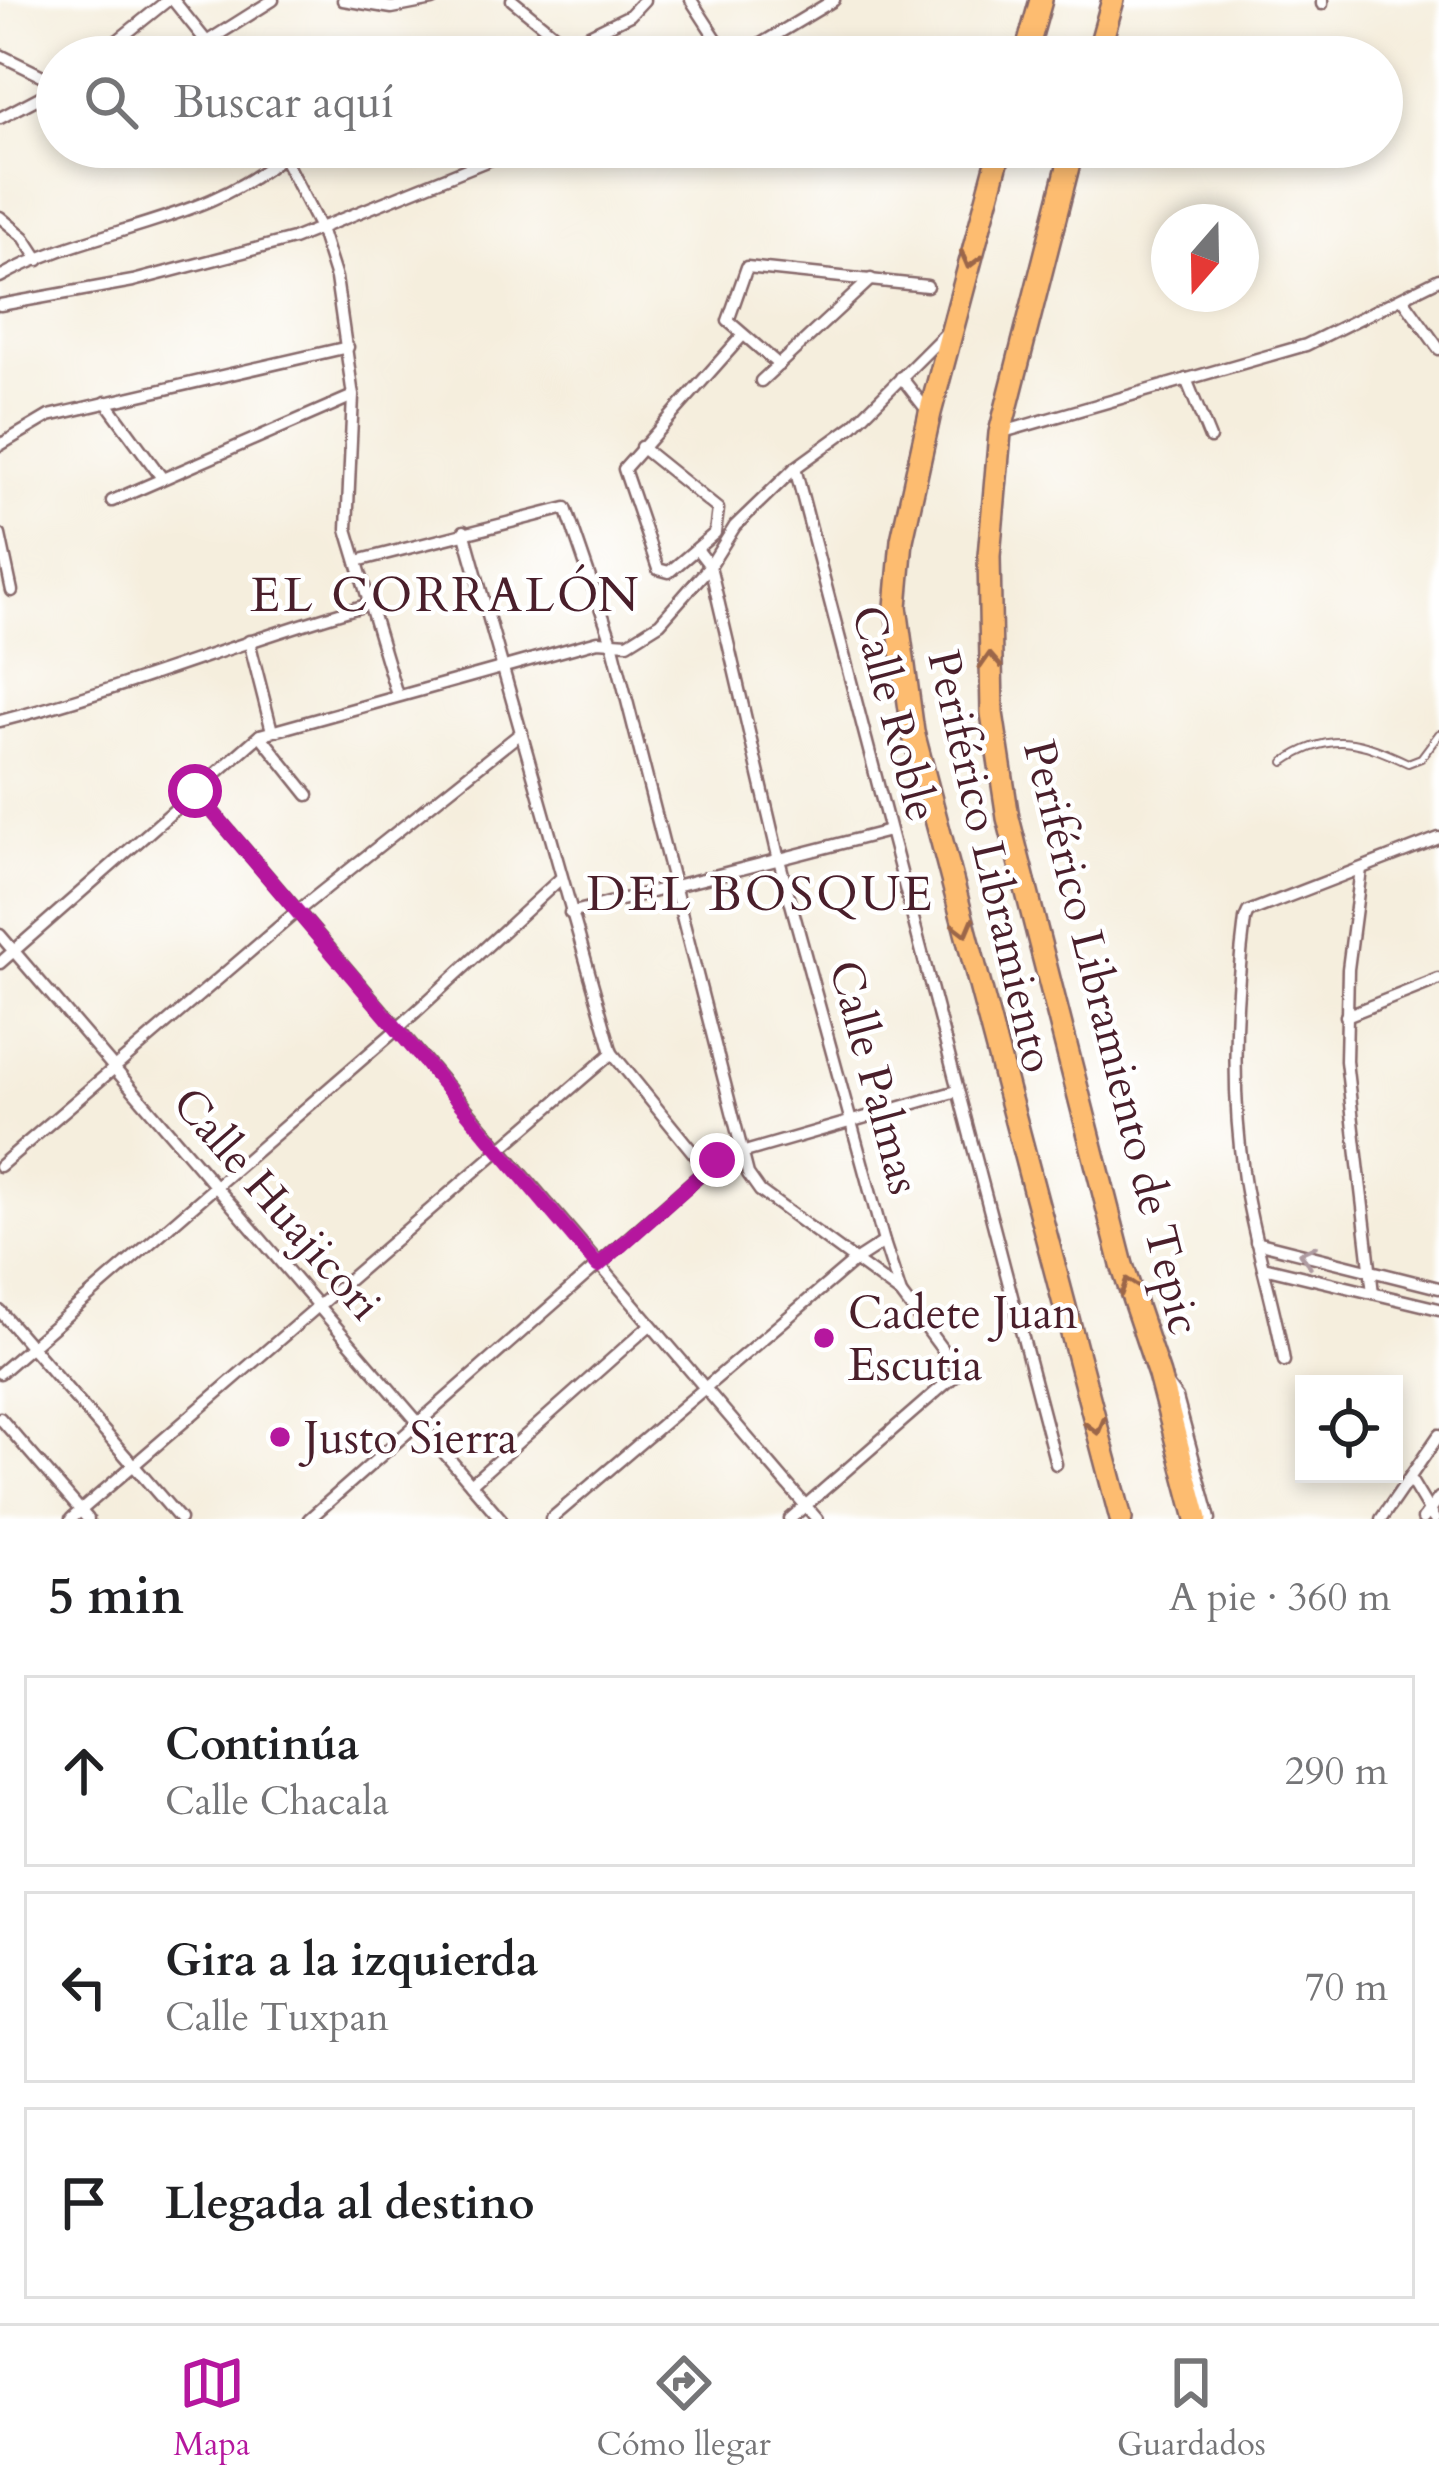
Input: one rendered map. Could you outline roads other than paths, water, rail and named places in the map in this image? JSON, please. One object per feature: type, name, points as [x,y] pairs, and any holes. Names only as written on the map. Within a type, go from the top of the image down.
[{"type":"highway","points":[[1031,36],[1041,0]]},
{"type":"highway","points":[[1103,36],[1112,0]]},
{"type":"highway","name":"Periférico Libramiento","points":[[994,168],[930,413],[898,573],[903,682],[1121,1519]]},
{"type":"highway","name":"Periférico Libramiento de Tepic","points":[[1068,168],[1000,433],[988,622],[992,713],[1008,818],[1122,1265],[1159,1375],[1197,1519]]},
{"type":"street","points":[[125,36],[171,0],[203,36]]},
{"type":"street","points":[[216,36],[273,0]]},
{"type":"street","points":[[343,0],[392,8],[433,0]]},
{"type":"street","points":[[512,0],[555,36]]},
{"type":"street","points":[[585,36],[630,15],[644,0]]},
{"type":"street","points":[[691,0],[714,36]]},
{"type":"street","points":[[774,36],[834,0]]},
{"type":"street","points":[[0,55],[36,75]]},
{"type":"street","points":[[0,118],[36,98]]},
{"type":"street","points":[[0,277],[166,219],[254,168]]},
{"type":"street","points":[[293,168],[320,228],[348,346],[353,396],[346,529],[397,695]]},
{"type":"street","points":[[0,305],[133,281],[320,228],[469,168]]},
{"type":"street","points":[[0,217],[24,237],[39,260]]},
{"type":"street","points":[[779,365],[727,316],[753,264],[927,286]]},
{"type":"street","points":[[1000,433],[1306,345],[1404,300],[1439,278]]},
{"type":"street","points":[[761,381],[872,279]]},
{"type":"street","points":[[1404,300],[1439,349]]},
{"type":"street","points":[[0,963],[266,733],[502,668],[612,642],[628,643],[660,622],[710,566],[735,526],[795,468],[854,425],[951,328]]},
{"type":"street","points":[[641,447],[716,504],[717,529],[669,572],[658,569],[624,469],[641,447],[743,335]]},
{"type":"street","points":[[0,445],[35,422],[348,346]]},
{"type":"street","points":[[902,377],[930,413]]},
{"type":"street","points":[[1186,380],[1210,438]]},
{"type":"street","points":[[112,501],[353,396]]},
{"type":"street","points":[[106,402],[162,478]]},
{"type":"street","name":"Calle Roble","points":[[795,468],[1056,1464]]},
{"type":"street","points":[[357,561],[566,508],[612,642],[740,1154],[760,1191],[901,1294]]},
{"type":"street","points":[[464,531],[612,1053],[709,1172]]},
{"type":"street","points":[[0,535],[12,591]]},
{"type":"street","points":[[697,549],[710,566]]},
{"type":"street","name":"Calle Palmas","points":[[710,566],[778,856],[884,1242],[901,1294],[956,1365],[955,1378],[806,1506]]},
{"type":"street","points":[[0,721],[146,681],[249,641],[370,604]]},
{"type":"street","points":[[249,641],[266,733],[308,795]]},
{"type":"street","points":[[0,1166],[295,913],[522,732]]},
{"type":"street","points":[[195,791],[395,1031],[818,1519]]},
{"type":"street","points":[[570,913],[890,831]]},
{"type":"street","points":[[1283,1361],[1256,1242],[1236,1111],[1238,970],[1248,911],[1439,838]]},
{"type":"street","points":[[1361,869],[1346,1016],[1351,1134],[1374,1272],[1373,1293]]},
{"type":"street","points":[[0,1373],[395,1031],[562,878]]},
{"type":"street","name":"Calle Huajicori","points":[[0,935],[501,1519]]},
{"type":"street","points":[[1346,1016],[1439,979]]},
{"type":"street","points":[[0,1418],[80,1516],[612,1053]]},
{"type":"street","points":[[309,1519],[709,1172],[717,1160],[957,1091]]},
{"type":"street","points":[[551,1519],[853,1262],[884,1242]]},
{"type":"street","points":[[1256,1242],[1439,1288]]},
{"type":"street","points":[[1263,1267],[1439,1309]]},
{"type":"street","points":[[0,1311],[180,1519]]},
{"type":"street","points":[[471,1484],[650,1326]]},
{"type":"street","points":[[1159,1375],[1177,1398],[1210,1519]]},
{"type":"street","points":[[1381,1519],[1439,1435]]},
{"type":"street","points":[[1410,1479],[1428,1517]]},
{"type":"street","points":[[1428,1517],[1439,1498]]},
{"type":"street","points":[[790,1519],[806,1506]]},
{"type":"lane","points":[[1285,761],[1333,738],[1361,740],[1408,763],[1421,758],[1439,734]]},
{"type":"place","name":"Cadete Juan Escutia","points":[[824,1338]]},
{"type":"place","name":"Justo Sierra","points":[[280,1437]]},
{"type":"district","name":"EL CORRALÓN","points":[[446,594]]},
{"type":"district","name":"DEL BOSQUE","points":[[761,893]]}]
